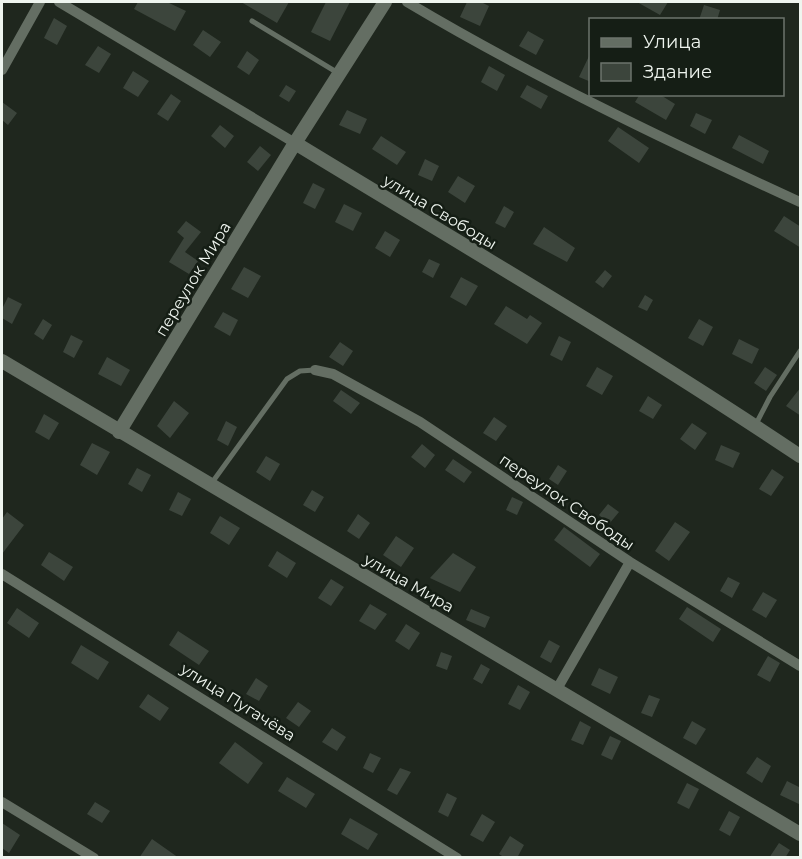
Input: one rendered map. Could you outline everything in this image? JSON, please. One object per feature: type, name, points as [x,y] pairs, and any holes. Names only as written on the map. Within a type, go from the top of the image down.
[{"type":"street","points":[[2,70],[40,2]]},
{"type":"street","name":"улица Свободы","points":[[59,2],[295,143],[801,456]]},
{"type":"street","name":"переулок Мира","points":[[119,432],[295,143],[385,2]]},
{"type":"street","points":[[407,2],[477,43],[704,158],[801,202]]},
{"type":"street","name":"улица Мира","points":[[2,361],[801,834]]},
{"type":"street","name":"переулок Свободы","points":[[315,370],[333,374],[420,422],[630,562],[801,666]]},
{"type":"street","points":[[557,689],[630,562]]},
{"type":"street","name":"улица Пугачёва","points":[[2,574],[457,858]]},
{"type":"street","points":[[2,802],[94,858]]},
{"type":"lane","points":[[252,21],[339,74]]},
{"type":"lane","points":[[755,426],[770,397],[801,351]]},
{"type":"lane","points":[[210,485],[287,379],[300,371],[315,370]]},
{"type":"building","points":[[138,2],[167,2],[186,11],[175,31],[134,9]]},
{"type":"building","points":[[241,2],[289,2],[277,23]]},
{"type":"building","points":[[326,2],[350,2],[330,41],[311,32]]},
{"type":"building","points":[[467,2],[481,2],[489,6],[480,26],[460,17]]},
{"type":"building","points":[[637,2],[668,2],[660,15]]},
{"type":"building","points":[[704,5],[720,10],[718,18],[700,18]]},
{"type":"building","points":[[54,18],[67,26],[57,45],[44,38]]},
{"type":"building","points":[[203,30],[221,42],[210,57],[193,45]]},
{"type":"building","points":[[528,31],[544,40],[536,55],[519,46]]},
{"type":"building","points":[[98,46],[111,54],[99,73],[85,65]]},
{"type":"building","points":[[247,51],[259,60],[249,75],[237,67]]},
{"type":"building","points":[[589,56],[589,81],[579,77]]},
{"type":"building","points":[[489,66],[505,75],[497,91],[481,82]]},
{"type":"building","points":[[133,71],[149,81],[138,97],[123,88]]},
{"type":"building","points":[[286,85],[296,91],[289,102],[279,96]]},
{"type":"building","points":[[527,85],[548,96],[541,109],[520,97]]},
{"type":"building","points":[[171,94],[181,101],[168,121],[157,114]]},
{"type":"building","points":[[639,96],[662,96],[675,104],[666,120],[635,102]]},
{"type":"building","points":[[2,102],[17,113],[8,125],[2,120]]},
{"type":"building","points":[[347,110],[367,119],[360,134],[339,125]]},
{"type":"building","points":[[696,113],[712,120],[705,134],[690,126]]},
{"type":"building","points":[[220,125],[234,136],[225,148],[211,136]]},
{"type":"building","points":[[618,127],[649,148],[639,163],[608,141]]},
{"type":"building","points":[[739,135],[769,151],[763,164],[732,148]]},
{"type":"building","points":[[381,136],[406,152],[397,165],[372,149]]},
{"type":"building","points":[[260,146],[271,155],[258,171],[247,162]]},
{"type":"building","points":[[425,159],[439,166],[432,181],[418,175]]},
{"type":"building","points":[[458,176],[475,186],[465,203],[448,192]]},
{"type":"building","points":[[313,183],[325,189],[315,209],[303,203]]},
{"type":"building","points":[[344,204],[362,213],[353,231],[335,222]]},
{"type":"building","points":[[504,206],[514,212],[505,228],[495,223]]},
{"type":"building","points":[[784,216],[801,227],[801,248],[774,231]]},
{"type":"building","points":[[186,221],[201,232],[185,252],[198,261],[189,274],[169,262],[184,238],[177,232]]},
{"type":"building","points":[[544,227],[575,248],[567,262],[533,244]]},
{"type":"building","points":[[385,231],[400,240],[390,257],[375,248]]},
{"type":"building","points":[[429,259],[440,264],[433,278],[422,272]]},
{"type":"building","points":[[244,267],[261,276],[248,298],[231,289]]},
{"type":"building","points":[[605,270],[612,276],[603,288],[595,282]]},
{"type":"building","points":[[461,277],[478,286],[466,306],[450,297]]},
{"type":"building","points":[[645,295],[653,300],[647,311],[638,307]]},
{"type":"building","points":[[8,297],[22,304],[12,324],[2,318],[2,309]]},
{"type":"building","points":[[506,306],[527,319],[530,315],[542,323],[527,344],[494,324]]},
{"type":"building","points":[[223,312],[238,320],[230,336],[214,327]]},
{"type":"building","points":[[43,319],[52,325],[43,340],[34,334]]},
{"type":"building","points":[[699,319],[713,327],[703,346],[688,338]]},
{"type":"building","points":[[71,335],[83,341],[74,358],[63,352]]},
{"type":"building","points":[[559,336],[571,342],[562,361],[550,355]]},
{"type":"building","points":[[739,339],[759,349],[752,364],[732,354]]},
{"type":"building","points":[[340,342],[353,351],[343,366],[329,357]]},
{"type":"building","points":[[107,357],[130,370],[121,386],[98,374]]},
{"type":"building","points":[[597,367],[613,376],[602,395],[586,386]]},
{"type":"building","points":[[765,367],[777,375],[766,391],[754,383]]},
{"type":"building","points":[[801,387],[801,416],[786,406]]},
{"type":"building","points":[[341,390],[360,403],[351,414],[333,401]]},
{"type":"building","points":[[648,396],[662,405],[653,419],[639,411]]},
{"type":"building","points":[[174,401],[189,413],[170,438],[157,426]]},
{"type":"building","points":[[44,414],[59,423],[49,440],[35,432]]},
{"type":"building","points":[[494,417],[507,426],[496,441],[483,433]]},
{"type":"building","points":[[226,421],[237,427],[228,446],[217,440]]},
{"type":"building","points":[[692,423],[707,433],[695,450],[680,439]]},
{"type":"building","points":[[92,443],[110,452],[97,475],[80,465]]},
{"type":"building","points":[[422,444],[435,455],[425,468],[411,457]]},
{"type":"building","points":[[721,445],[740,453],[733,468],[715,460]]},
{"type":"building","points":[[266,456],[280,464],[270,481],[256,472]]},
{"type":"building","points":[[453,459],[472,472],[464,483],[445,470]]},
{"type":"building","points":[[558,465],[567,471],[558,485],[549,479]]},
{"type":"building","points":[[137,468],[151,475],[142,492],[128,484]]},
{"type":"building","points":[[772,469],[784,477],[771,496],[759,489]]},
{"type":"building","points":[[312,490],[324,497],[315,512],[303,505]]},
{"type":"building","points":[[178,492],[191,499],[182,516],[169,510]]},
{"type":"building","points":[[512,497],[523,502],[517,515],[506,510]]},
{"type":"building","points":[[608,504],[619,512],[609,524],[599,515]]},
{"type":"building","points":[[7,512],[24,525],[2,554],[2,519]]},
{"type":"building","points":[[358,514],[370,523],[359,539],[347,531]]},
{"type":"building","points":[[220,516],[240,528],[229,545],[210,533]]},
{"type":"building","points":[[675,522],[690,532],[669,561],[655,551]]},
{"type":"building","points":[[564,527],[600,554],[590,567],[554,540]]},
{"type":"building","points":[[396,536],[414,548],[401,567],[383,555]]},
{"type":"building","points":[[277,551],[296,563],[287,578],[268,566]]},
{"type":"building","points":[[49,552],[73,567],[64,581],[41,565]]},
{"type":"building","points":[[453,553],[476,567],[460,592],[430,578]]},
{"type":"building","points":[[728,577],[740,583],[732,598],[720,591]]},
{"type":"building","points":[[331,579],[344,587],[331,606],[318,598]]},
{"type":"building","points":[[763,592],[777,600],[766,618],[752,610]]},
{"type":"building","points":[[370,604],[387,614],[375,630],[359,621]]},
{"type":"building","points":[[687,607],[721,629],[713,642],[679,619]]},
{"type":"building","points":[[17,608],[39,623],[29,638],[7,623]]},
{"type":"building","points":[[471,609],[490,617],[485,628],[466,620]]},
{"type":"building","points":[[406,624],[420,633],[409,650],[395,641]]},
{"type":"building","points":[[178,631],[209,651],[199,665],[169,645]]},
{"type":"building","points":[[549,640],[560,646],[551,663],[540,657]]},
{"type":"building","points":[[81,645],[109,662],[98,680],[71,663]]},
{"type":"building","points":[[441,652],[452,656],[447,670],[436,666]]},
{"type":"building","points":[[768,656],[780,663],[770,682],[757,675]]},
{"type":"building","points":[[481,664],[490,669],[482,684],[473,679]]},
{"type":"building","points":[[599,668],[618,677],[610,694],[591,685]]},
{"type":"building","points":[[256,678],[268,686],[259,701],[246,694]]},
{"type":"building","points":[[518,685],[530,692],[520,710],[508,704]]},
{"type":"building","points":[[148,694],[169,708],[160,721],[139,707]]},
{"type":"building","points":[[649,695],[660,699],[652,717],[641,713]]},
{"type":"building","points":[[298,702],[311,711],[299,727],[286,718]]},
{"type":"building","points":[[580,721],[591,727],[583,745],[571,740]]},
{"type":"building","points":[[692,721],[706,729],[696,745],[683,738]]},
{"type":"building","points":[[332,728],[346,737],[337,751],[322,742]]},
{"type":"building","points":[[610,736],[621,741],[612,760],[601,755]]},
{"type":"building","points":[[235,742],[263,763],[248,784],[219,763]]},
{"type":"building","points":[[370,753],[381,758],[373,773],[363,768]]},
{"type":"building","points":[[757,757],[771,766],[762,783],[746,773]]},
{"type":"building","points":[[400,768],[411,772],[397,795],[387,790]]},
{"type":"building","points":[[287,777],[315,794],[306,808],[278,791]]},
{"type":"building","points":[[787,781],[801,788],[801,805],[780,795]]},
{"type":"building","points":[[687,783],[699,789],[689,809],[677,803]]},
{"type":"building","points":[[447,793],[457,798],[448,817],[438,812]]},
{"type":"building","points":[[95,802],[110,811],[102,823],[87,814]]},
{"type":"building","points":[[729,811],[740,817],[730,836],[719,830]]},
{"type":"building","points":[[482,814],[495,822],[483,842],[470,835]]},
{"type":"building","points":[[350,818],[378,834],[368,850],[341,834]]},
{"type":"building","points":[[2,823],[20,835],[9,853],[2,848]]},
{"type":"building","points":[[510,836],[524,845],[517,858],[505,858],[499,854]]},
{"type":"building","points":[[152,839],[179,858],[139,858]]},
{"type":"building","points":[[779,843],[790,850],[785,858],[769,858]]}]
